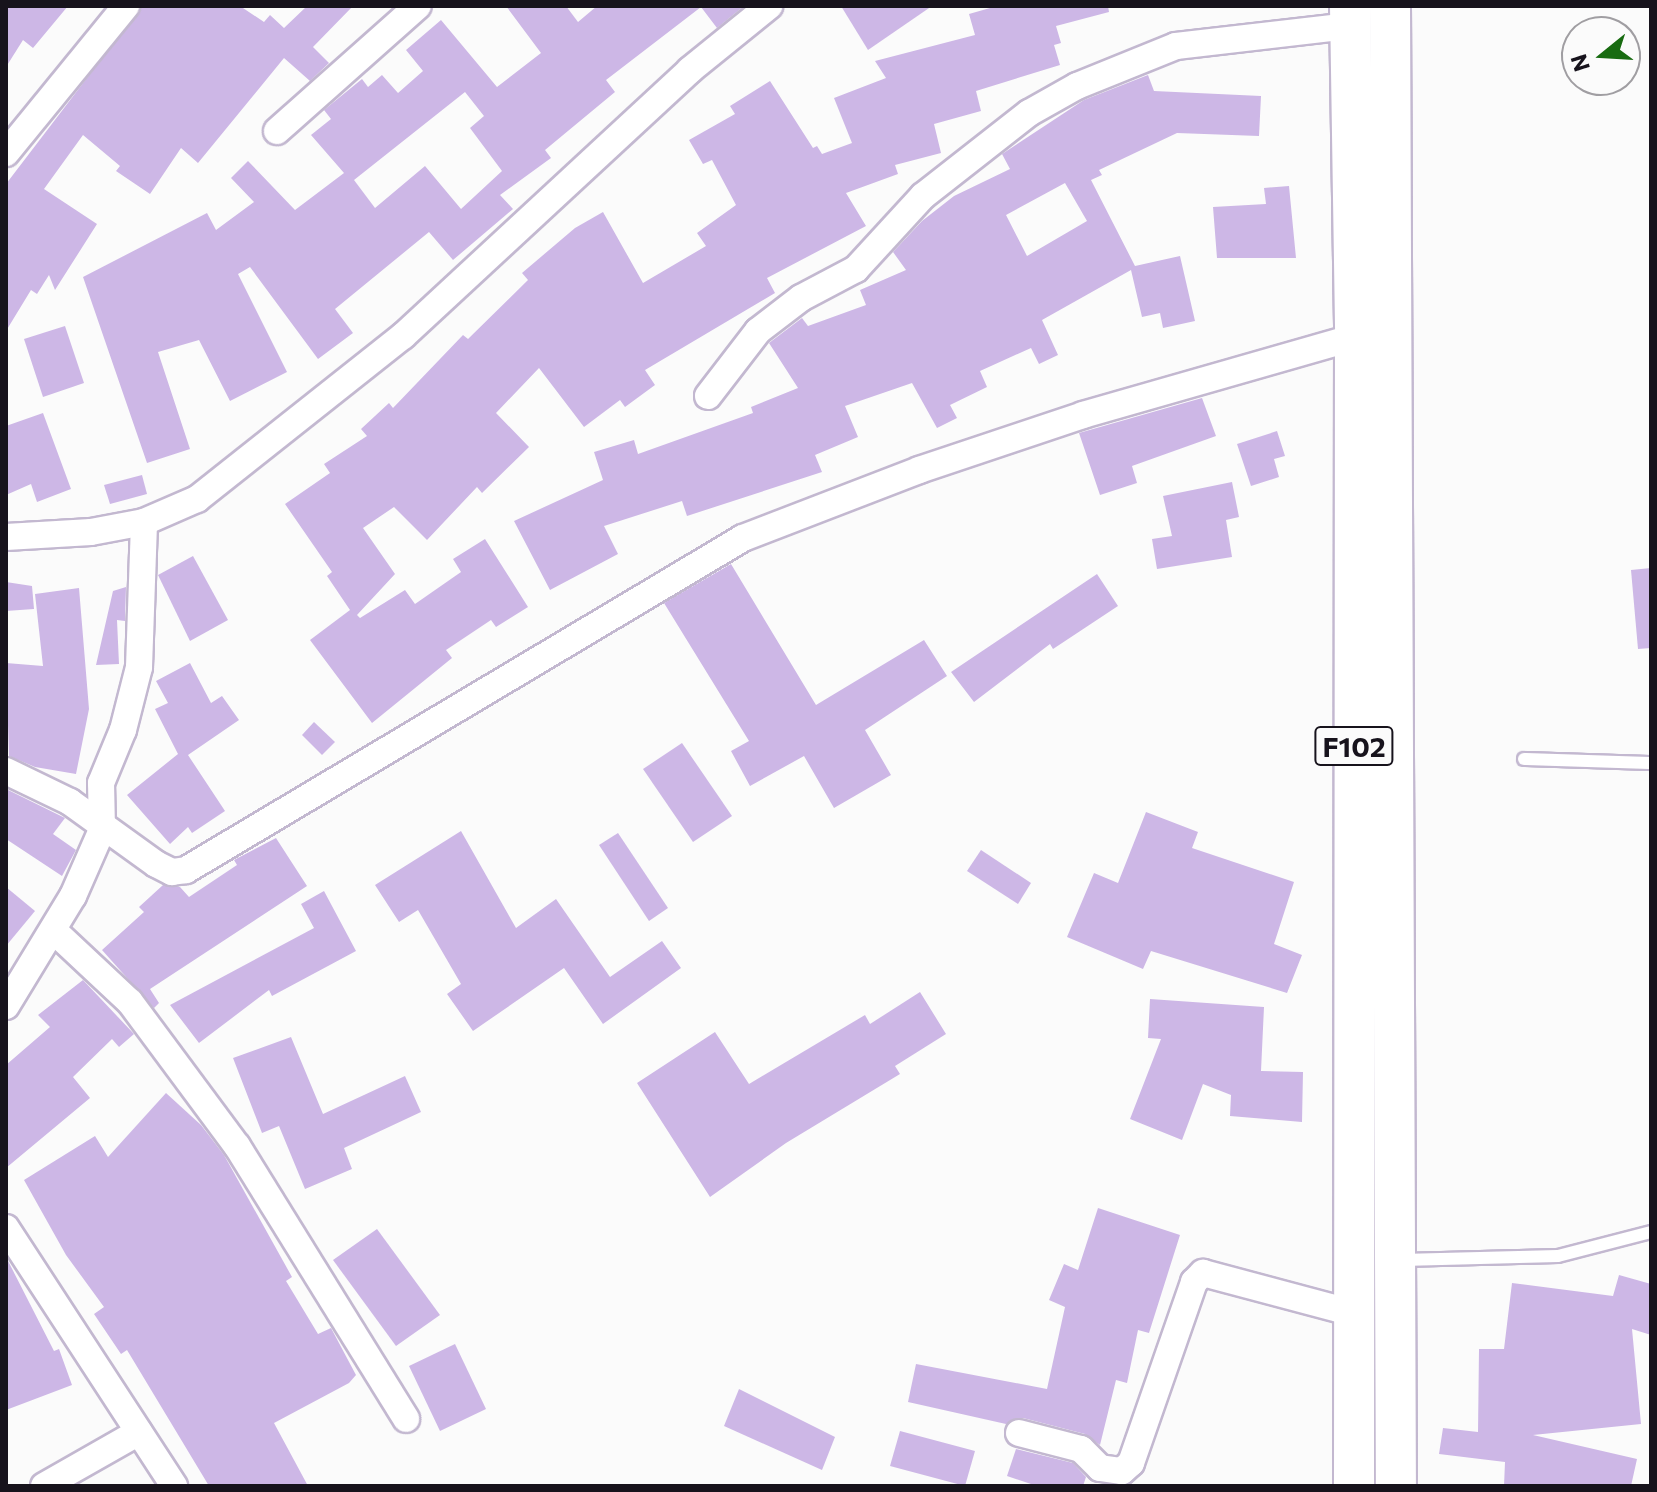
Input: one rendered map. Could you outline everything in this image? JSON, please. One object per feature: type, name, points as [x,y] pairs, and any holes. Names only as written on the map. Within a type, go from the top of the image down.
[{"type":"main road","name":"F102","points":[[1390,6],[1396,1486]]},
{"type":"main road","name":"F102","points":[[1350,16],[1355,337],[1354,1486]]},
{"type":"street","points":[[6,153],[126,6]]},
{"type":"street","points":[[277,131],[418,6]]},
{"type":"street","points":[[6,537],[91,532],[144,522],[197,499],[403,336],[690,70],[769,6]]},
{"type":"street","points":[[708,396],[758,331],[801,298],[856,269],[923,196],[1029,113],[1077,86],[1176,46],[1350,16]]},
{"type":"street","points":[[6,771],[70,802],[102,830],[156,864],[172,872],[186,870],[743,538],[919,470],[1083,415],[1355,337]]},
{"type":"street","points":[[6,1006],[53,930],[102,830],[106,761],[123,730],[139,667],[144,522]]},
{"type":"street","points":[[53,930],[130,1002],[229,1134],[406,1419]]},
{"type":"street","points":[[6,1228],[174,1486]]},
{"type":"street","points":[[1019,1433],[1081,1449],[1100,1468],[1122,1471],[1131,1463],[1194,1282],[1203,1273],[1353,1313]]},
{"type":"street","points":[[44,1486],[139,1432]]},
{"type":"lane","points":[[1524,759],[1651,763]]},
{"type":"lane","points":[[1395,1261],[1558,1256],[1651,1232]]},
{"type":"building","points":[[6,6],[68,6],[33,48],[23,40],[6,67]]},
{"type":"building","points":[[142,6],[240,6],[264,22],[270,15],[284,28],[307,6],[353,6],[313,47],[329,63],[310,81],[284,58],[198,163],[181,148],[150,194],[116,171],[120,166],[83,135],[44,189],[97,224],[55,290],[49,275],[37,294],[31,290],[6,331],[6,184]]},
{"type":"building","points":[[506,6],[566,6],[578,22],[597,6],[744,6],[717,28],[701,7],[606,80],[615,92],[545,150],[551,158],[500,195],[513,209],[453,260],[429,232],[335,309],[353,333],[318,359],[250,267],[238,274],[287,372],[230,401],[199,340],[158,352],[190,449],[147,463],[83,277],[207,213],[216,230],[254,202],[231,178],[248,161],[295,210],[344,173],[311,135],[331,119],[324,110],[362,79],[368,87],[382,75],[398,93],[423,71],[406,50],[441,20],[497,87],[541,53]],"holes":[[[465,92],[484,116],[470,128],[502,171],[461,209],[425,166],[375,208],[354,180]]]},
{"type":"building","points":[[841,6],[932,6],[868,50]]},
{"type":"building","points":[[997,6],[1108,6],[1109,12],[1056,26],[1061,43],[1054,45],[1060,65],[976,91],[981,111],[934,124],[941,153],[895,165],[898,174],[846,193],[866,226],[767,278],[775,293],[645,370],[655,385],[625,407],[620,400],[584,427],[539,368],[496,413],[529,447],[482,493],[477,487],[427,540],[394,507],[363,528],[395,574],[357,615],[360,618],[405,590],[415,604],[461,572],[453,559],[485,539],[528,607],[496,627],[491,620],[446,650],[452,658],[372,723],[310,640],[350,610],[327,576],[332,572],[285,504],[330,473],[324,464],[367,436],[361,429],[389,403],[393,408],[463,335],[468,339],[528,280],[522,273],[575,228],[603,212],[643,283],[706,246],[697,233],[736,205],[712,160],[703,164],[689,140],[735,114],[730,106],[770,81],[813,148],[817,146],[822,154],[852,143],[834,98],[886,78],[875,61],[975,35],[969,14]]},
{"type":"building","points":[[1148,75],[1154,91],[1261,96],[1259,136],[1177,133],[1099,170],[1102,175],[1091,180],[1135,266],[1180,256],[1195,321],[1163,328],[1160,313],[1142,317],[1131,270],[1042,320],[1058,355],[1039,364],[1031,348],[980,371],[987,387],[950,405],[957,418],[937,428],[912,383],[845,406],[858,437],[815,455],[822,472],[687,516],[682,501],[604,526],[618,554],[550,590],[514,521],[603,480],[594,452],[634,440],[638,454],[753,413],[751,407],[798,388],[769,343],[802,318],[808,326],[866,305],[860,290],[906,270],[893,252],[922,221],[954,196],[1010,169],[1002,154],[1084,100]],"holes":[[[1065,183],[1087,221],[1027,256],[1006,215]]]},
{"type":"building","points":[[1289,186],[1296,258],[1217,258],[1213,207],[1266,204],[1264,188]]},
{"type":"building","points":[[65,326],[84,383],[43,397],[24,339]]},
{"type":"building","points":[[1202,398],[1216,436],[1132,466],[1137,483],[1100,495],[1079,433]]},
{"type":"building","points":[[43,413],[71,489],[37,502],[31,484],[6,495],[6,426]]},
{"type":"building","points":[[1277,431],[1285,456],[1274,459],[1279,477],[1251,486],[1237,444]]},
{"type":"building","points":[[142,475],[147,494],[110,504],[104,485]]},
{"type":"building","points":[[1232,482],[1239,517],[1226,520],[1232,557],[1157,569],[1152,539],[1172,536],[1163,496]]},
{"type":"building","points":[[193,556],[228,620],[190,641],[158,575]]},
{"type":"building","points":[[731,564],[816,705],[924,640],[947,676],[865,730],[891,775],[834,808],[804,756],[750,786],[731,751],[749,741],[664,603]]},
{"type":"building","points":[[1651,568],[1651,648],[1638,649],[1631,570]]},
{"type":"building","points":[[1097,574],[1118,606],[1053,649],[1050,644],[974,702],[951,672]]},
{"type":"building","points":[[6,582],[32,586],[34,609],[6,611]]},
{"type":"building","points":[[126,587],[125,621],[117,620],[119,664],[96,665],[113,591]]},
{"type":"building","points":[[79,588],[89,709],[76,774],[35,767],[9,756],[6,663],[43,666],[35,594]]},
{"type":"building","points":[[190,663],[211,703],[222,696],[239,720],[188,755],[225,811],[192,833],[188,827],[170,844],[127,795],[178,754],[155,709],[168,703],[156,681]]},
{"type":"building","points":[[314,722],[335,742],[322,755],[302,735]]},
{"type":"building","points":[[682,743],[732,816],[693,842],[643,769]]},
{"type":"building","points":[[6,789],[65,818],[53,834],[76,850],[62,876],[6,839]]},
{"type":"building","points":[[1146,812],[1198,832],[1192,848],[1294,882],[1274,944],[1302,955],[1287,993],[1151,951],[1143,969],[1067,937],[1094,873],[1118,883]]},
{"type":"building","points":[[461,831],[516,928],[556,899],[610,977],[662,941],[681,968],[603,1024],[564,968],[473,1031],[447,994],[461,984],[418,910],[399,922],[375,885]]},
{"type":"building","points":[[618,833],[668,908],[649,921],[599,845]]},
{"type":"building","points":[[276,838],[307,886],[150,989],[159,1003],[154,1008],[102,950],[144,912],[139,907],[163,885],[180,887],[189,897],[237,865],[234,860]]},
{"type":"building","points":[[981,850],[1031,883],[1018,904],[967,871]]},
{"type":"building","points":[[6,887],[35,911],[6,946]]},
{"type":"building","points":[[324,891],[356,951],[272,996],[269,990],[199,1043],[170,1005],[314,928],[301,904]]},
{"type":"building","points":[[83,980],[134,1034],[119,1047],[112,1039],[73,1077],[90,1098],[6,1168],[6,1065],[50,1027],[38,1015]]},
{"type":"building","points":[[920,992],[946,1034],[895,1066],[900,1074],[786,1143],[710,1197],[637,1083],[715,1032],[749,1084],[865,1015],[870,1024]]},
{"type":"building","points":[[1150,999],[1264,1007],[1261,1071],[1303,1072],[1302,1122],[1230,1116],[1231,1095],[1203,1084],[1182,1140],[1130,1119],[1161,1039],[1148,1038]]},
{"type":"building","points":[[291,1037],[323,1114],[405,1076],[421,1112],[344,1148],[352,1169],[305,1189],[279,1126],[262,1133],[233,1058]]},
{"type":"building","points":[[166,1093],[201,1125],[224,1155],[292,1277],[286,1281],[318,1334],[331,1328],[356,1375],[349,1383],[274,1423],[308,1486],[209,1486],[127,1350],[121,1354],[94,1314],[104,1307],[66,1255],[24,1180],[95,1136],[108,1157]]},
{"type":"building","points":[[1098,1208],[1180,1235],[1149,1333],[1138,1330],[1127,1383],[1116,1380],[1100,1445],[1085,1434],[1023,1418],[1006,1424],[908,1402],[916,1364],[1047,1389],[1065,1307],[1049,1300],[1064,1264],[1078,1270]]},
{"type":"building","points":[[377,1229],[440,1315],[396,1346],[333,1260]]},
{"type":"building","points":[[6,1257],[54,1351],[59,1349],[72,1385],[6,1410]]},
{"type":"building","points":[[1619,1275],[1651,1284],[1651,1335],[1632,1329],[1641,1424],[1533,1435],[1637,1459],[1631,1486],[1504,1486],[1505,1462],[1439,1454],[1443,1428],[1478,1432],[1479,1349],[1504,1349],[1512,1283],[1613,1296]]},
{"type":"building","points":[[455,1344],[486,1409],[440,1431],[409,1366]]},
{"type":"building","points":[[739,1389],[835,1437],[822,1470],[724,1426]]},
{"type":"building","points":[[900,1431],[975,1451],[965,1486],[890,1466]]},
{"type":"building","points":[[1016,1449],[1073,1463],[1086,1477],[1083,1486],[1037,1486],[1007,1476]]}]
